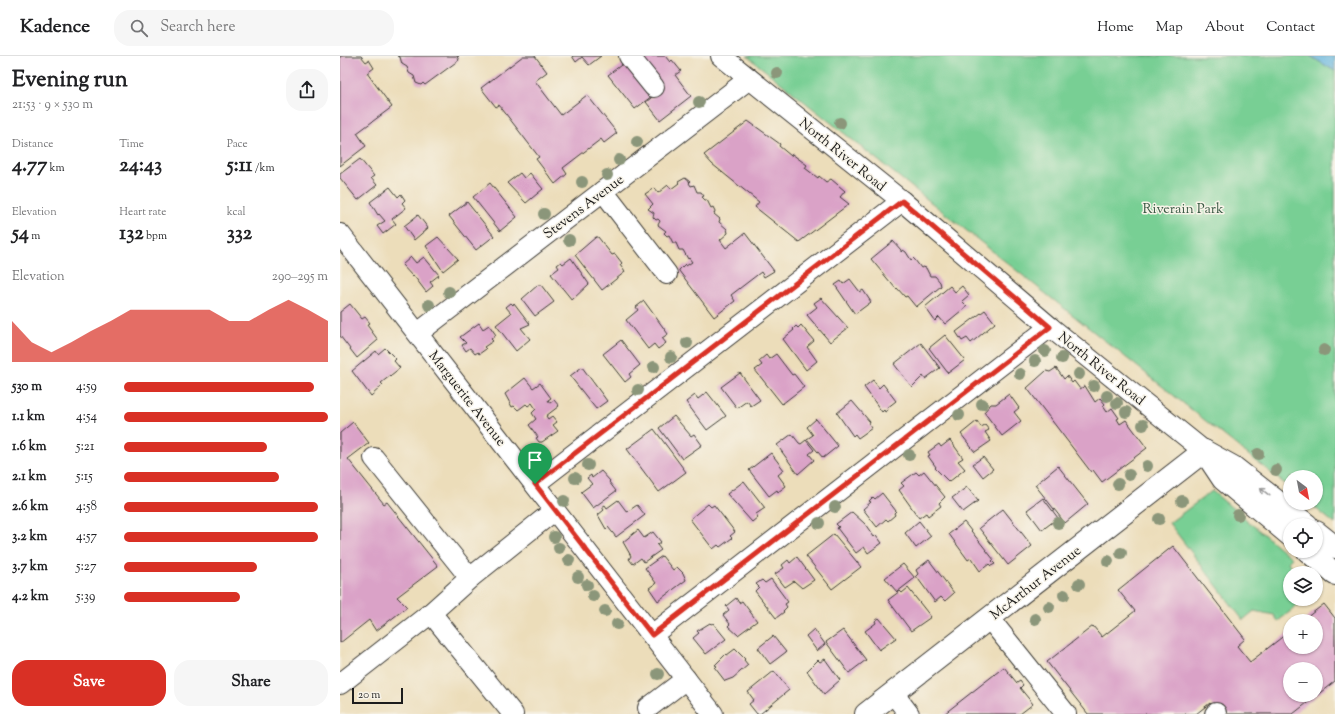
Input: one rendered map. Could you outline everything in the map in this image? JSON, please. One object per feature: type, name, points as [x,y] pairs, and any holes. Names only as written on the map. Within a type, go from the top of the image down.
[{"type":"main road","name":"North River Road","points":[[1204,451],[1232,467],[1298,518]]},
{"type":"main road","name":"North River Road","points":[[1204,451],[1223,479],[1283,529]]},
{"type":"main road","name":"McArthur Avenue","points":[[866,714],[1204,451]]},
{"type":"main road","points":[[1323,538],[1335,547]]},
{"type":"main road","points":[[1316,558],[1335,574]]},
{"type":"street","points":[[629,56],[654,87]]},
{"type":"street","name":"North River Road","points":[[721,56],[902,201],[1050,327],[1204,451]]},
{"type":"street","name":"Stevens Avenue","points":[[418,334],[749,79]]},
{"type":"street","points":[[603,191],[667,274]]},
{"type":"street","points":[[535,484],[902,201]]},
{"type":"street","name":"Marguerite Avenue","points":[[340,234],[713,714]]},
{"type":"street","points":[[652,635],[1050,327]]},
{"type":"street","points":[[374,458],[470,578]]},
{"type":"street","points":[[340,684],[431,613],[470,578],[555,510]]},
{"type":"street","points":[[431,613],[513,714]]},
{"type":"street","points":[[993,614],[1031,652]]},
{"type":"street","points":[[993,614],[1066,714]]},
{"type":"street","points":[[648,708],[686,679]]},
{"type":"street","points":[[893,693],[909,714]]},
{"type":"green space","name":"Riverain Park","points":[[747,56],[1310,56],[1335,71],[1335,524],[1318,510],[1323,510],[1323,470],[1283,470],[1283,482]]},
{"type":"green space","points":[[1212,491],[1283,550],[1283,558],[1292,558],[1288,562],[1291,566],[1283,566],[1283,606],[1297,606],[1287,614],[1283,614],[1283,617],[1278,621],[1274,615],[1254,611],[1243,620],[1169,523]]},
{"type":"water","points":[[1310,56],[1335,56],[1335,71]]},
{"type":"building","points":[[340,56],[361,56],[366,62],[369,60],[374,68],[367,73],[392,107],[357,133],[366,146],[340,166]]},
{"type":"building","points":[[397,56],[459,56],[457,57],[459,60],[425,85],[423,83],[421,85],[416,83],[414,76],[409,73],[407,67],[402,64],[400,57]]},
{"type":"building","points":[[523,56],[535,56],[547,72],[535,81],[561,115],[587,95],[617,133],[604,143],[601,139],[563,168],[567,174],[555,184],[536,159],[539,157],[499,105],[496,107],[481,88]]},
{"type":"building","points":[[572,56],[601,56],[589,65],[582,57],[576,62]]},
{"type":"building","points":[[637,56],[665,56],[670,62],[672,60],[681,71],[675,75],[691,96],[660,120],[646,102],[657,93]]},
{"type":"building","points":[[625,62],[652,96],[635,109],[608,75]]},
{"type":"building","points":[[748,121],[780,144],[779,146],[791,156],[792,154],[807,165],[805,168],[818,178],[819,176],[826,182],[831,179],[845,191],[840,197],[849,204],[799,242],[755,207],[759,202],[712,164],[704,155]]},
{"type":"building","points":[[360,159],[374,176],[371,178],[377,185],[358,200],[340,178],[340,174]]},
{"type":"building","points":[[520,173],[524,178],[530,173],[543,189],[526,203],[507,183]]},
{"type":"building","points":[[685,178],[690,182],[689,183],[691,186],[694,185],[697,192],[701,192],[704,196],[702,197],[707,200],[711,208],[713,207],[715,211],[714,214],[720,219],[719,222],[727,229],[728,233],[720,240],[726,248],[745,233],[774,271],[764,277],[761,272],[731,295],[735,301],[714,317],[679,271],[685,264],[686,266],[692,262],[689,258],[688,259],[683,250],[679,250],[676,243],[673,243],[669,235],[667,236],[664,233],[666,231],[658,225],[660,221],[653,217],[654,213],[648,209],[653,204],[645,194],[654,188],[658,193],[668,185],[671,189]]},
{"type":"building","points":[[490,183],[517,217],[500,231],[473,197]]},
{"type":"building","points":[[390,187],[398,197],[401,194],[405,200],[402,203],[406,208],[392,219],[396,224],[383,234],[377,226],[385,221],[379,214],[378,215],[370,202]]},
{"type":"building","points":[[467,202],[494,236],[476,250],[449,216]]},
{"type":"building","points":[[418,215],[428,228],[414,240],[404,226]]},
{"type":"building","points":[[438,237],[458,259],[443,271],[426,246]]},
{"type":"building","points":[[596,237],[598,237],[612,255],[615,254],[622,263],[620,265],[625,272],[602,290],[575,255]]},
{"type":"building","points":[[893,241],[901,252],[903,250],[906,252],[911,260],[913,258],[921,268],[926,268],[930,276],[935,276],[940,282],[941,286],[916,307],[907,296],[905,297],[897,288],[896,289],[871,259]]},
{"type":"building","points":[[411,257],[416,263],[424,257],[439,275],[430,282],[433,286],[426,292],[414,276],[413,277],[402,265]]},
{"type":"building","points":[[571,258],[589,284],[572,300],[551,274],[559,268],[557,265],[561,262],[563,264]]},
{"type":"building","points":[[850,279],[860,292],[863,290],[871,302],[855,314],[835,285],[841,281],[843,284]]},
{"type":"building","points":[[538,285],[541,285],[554,302],[535,316],[522,299]]},
{"type":"building","points":[[950,286],[955,292],[962,286],[969,295],[962,301],[967,306],[945,324],[939,317],[935,321],[925,307]]},
{"type":"building","points":[[821,298],[848,328],[830,342],[807,315],[817,307],[814,303]]},
{"type":"building","points":[[644,301],[668,334],[662,338],[666,343],[658,349],[654,344],[648,349],[626,320],[638,310],[636,307]]},
{"type":"building","points":[[511,303],[513,305],[514,303],[530,324],[521,328],[530,339],[516,351],[496,325],[511,313],[506,307]]},
{"type":"building","points":[[350,304],[362,319],[365,317],[370,323],[367,325],[378,340],[357,358],[340,336],[340,312]]},
{"type":"building","points":[[985,310],[995,323],[971,343],[967,338],[962,341],[956,332]]},
{"type":"building","points":[[479,323],[483,329],[489,325],[496,335],[491,339],[493,341],[484,347],[486,349],[479,354],[478,352],[475,354],[470,348],[466,351],[462,345],[466,343],[460,337]]},
{"type":"building","points":[[801,325],[814,341],[807,347],[817,361],[806,370],[783,339],[794,330],[793,329],[796,326],[798,328]]},
{"type":"building","points":[[945,335],[965,360],[948,373],[929,348]]},
{"type":"building","points":[[621,340],[640,365],[629,374],[631,377],[625,382],[603,354]]},
{"type":"building","points":[[921,343],[940,368],[925,379],[923,376],[912,387],[894,364]]},
{"type":"building","points":[[385,348],[396,359],[394,361],[400,368],[381,383],[383,385],[371,396],[352,371],[376,351],[378,354]]},
{"type":"building","points":[[776,354],[792,375],[794,374],[804,387],[782,404],[755,370],[762,365],[759,361],[766,355],[769,359]]},
{"type":"building","points":[[582,367],[607,401],[596,409],[570,376]]},
{"type":"building","points":[[1056,368],[1064,379],[1067,376],[1072,383],[1074,381],[1080,389],[1085,386],[1095,402],[1100,398],[1105,404],[1103,406],[1107,412],[1112,408],[1119,418],[1117,419],[1120,424],[1126,420],[1147,448],[1102,482],[1093,470],[1091,472],[1027,388],[1046,371],[1050,372]]},
{"type":"building","points":[[740,373],[760,400],[751,406],[747,401],[737,408],[721,387]]},
{"type":"building","points":[[525,378],[533,388],[540,383],[551,398],[548,400],[550,403],[554,400],[559,406],[546,416],[548,419],[552,416],[557,422],[553,425],[558,431],[542,442],[539,442],[536,438],[538,437],[529,425],[536,419],[532,413],[536,409],[532,403],[528,406],[526,404],[518,410],[514,406],[512,407],[505,394]]},
{"type":"building","points":[[873,380],[879,388],[883,384],[896,401],[887,408],[888,410],[885,412],[884,410],[882,412],[864,387]]},
{"type":"building","points":[[707,392],[726,416],[707,430],[686,402],[695,395],[698,399]]},
{"type":"building","points":[[1009,394],[1019,408],[1014,412],[1021,421],[1002,436],[984,412],[991,404],[996,404]]},
{"type":"building","points":[[852,401],[870,422],[869,424],[872,428],[858,438],[855,434],[853,436],[837,413]]},
{"type":"building","points":[[674,416],[691,436],[694,434],[702,445],[682,459],[659,428]]},
{"type":"building","points":[[816,419],[838,446],[823,458],[807,439],[813,435],[807,427]]},
{"type":"building","points":[[977,421],[981,427],[985,425],[989,430],[985,432],[991,441],[975,452],[961,434]]},
{"type":"building","points":[[353,422],[369,443],[348,459],[384,504],[387,502],[438,566],[397,597],[407,607],[376,631],[369,620],[340,643],[340,433]]},
{"type":"building","points":[[654,429],[686,472],[659,492],[627,449]]},
{"type":"building","points":[[792,434],[801,444],[806,440],[814,450],[809,454],[814,460],[798,474],[777,445]]},
{"type":"building","points":[[950,440],[963,458],[958,461],[965,469],[949,482],[935,468],[936,467],[928,456],[930,455],[928,452],[939,444],[941,447]]},
{"type":"building","points":[[771,453],[784,470],[778,475],[786,486],[769,496],[749,470]]},
{"type":"building","points":[[983,457],[993,469],[983,477],[973,464]]},
{"type":"building","points":[[1058,466],[1088,504],[1065,523],[1035,485]]},
{"type":"building","points":[[601,471],[616,491],[593,508],[581,492],[592,484],[587,478],[591,475],[592,478]]},
{"type":"building","points":[[924,471],[945,497],[939,503],[941,506],[928,516],[926,513],[919,518],[899,490],[904,486],[901,483],[916,472],[919,475]]},
{"type":"building","points":[[744,481],[765,508],[756,514],[758,517],[752,522],[727,494]]},
{"type":"building","points":[[967,487],[978,501],[963,512],[952,498]]},
{"type":"building","points":[[882,493],[896,511],[894,513],[895,515],[888,521],[886,519],[877,527],[863,509],[871,502],[869,501],[873,497],[875,499]]},
{"type":"building","points":[[1043,498],[1058,518],[1042,530],[1027,510]]},
{"type":"building","points":[[618,500],[627,512],[637,505],[645,515],[616,537],[608,527],[606,529],[598,515],[604,510],[602,507],[605,505],[607,508]]},
{"type":"building","points":[[708,504],[711,507],[714,505],[735,532],[730,536],[732,538],[720,547],[718,545],[713,549],[690,519]]},
{"type":"building","points":[[1003,509],[1032,546],[1008,565],[979,528]]},
{"type":"building","points":[[852,512],[865,524],[874,537],[876,535],[882,543],[868,553],[864,547],[856,553],[837,528],[839,527],[836,524]]},
{"type":"building","points":[[919,521],[931,536],[916,548],[905,533]]},
{"type":"building","points":[[964,522],[994,560],[992,561],[995,564],[991,566],[989,564],[980,571],[971,558],[968,560],[949,534]]},
{"type":"building","points":[[638,530],[644,538],[653,532],[661,542],[657,545],[661,550],[644,562],[641,558],[633,564],[629,559],[631,556],[623,542]]},
{"type":"building","points":[[834,534],[861,567],[832,589],[806,556]]},
{"type":"building","points":[[1173,546],[1245,639],[1237,646],[1250,662],[1283,636],[1283,654],[1323,654],[1323,614],[1311,614],[1324,604],[1335,618],[1335,681],[1323,690],[1323,662],[1283,662],[1283,702],[1308,702],[1293,714],[1219,714],[1210,703],[1196,714],[1088,714],[1047,662],[1093,626],[1102,637],[1135,611],[1118,590]]},
{"type":"building","points":[[662,556],[673,570],[677,567],[683,573],[686,580],[658,601],[649,588],[656,583],[645,568]]},
{"type":"building","points":[[797,557],[814,580],[802,588],[794,581],[785,587],[775,574],[784,568],[782,565],[788,560],[790,563]]},
{"type":"building","points":[[929,560],[954,593],[945,601],[941,597],[935,602],[916,576],[918,574],[916,570]]},
{"type":"building","points":[[903,564],[915,578],[897,592],[885,578]]},
{"type":"building","points":[[771,579],[788,602],[785,604],[787,607],[783,611],[784,612],[776,618],[755,591],[759,587],[756,584],[762,580],[765,583]]},
{"type":"building","points":[[908,588],[931,617],[911,631],[888,600],[900,591],[902,593]]},
{"type":"building","points":[[736,598],[739,603],[742,601],[757,621],[738,635],[728,626],[730,624],[723,615],[729,610],[726,606]]},
{"type":"building","points":[[879,618],[896,638],[879,650],[865,631],[876,623],[875,621]]},
{"type":"building","points":[[710,623],[713,623],[726,639],[706,654],[693,638],[699,633],[697,631]]},
{"type":"building","points":[[814,629],[825,644],[817,651],[806,636]]},
{"type":"building","points":[[843,630],[866,660],[849,673],[826,642]]},
{"type":"building","points":[[773,636],[786,652],[770,664],[758,648]]},
{"type":"building","points":[[735,649],[745,659],[744,660],[748,665],[733,678],[725,681],[715,668],[717,666],[715,665],[726,654],[727,655]]},
{"type":"building","points":[[825,659],[840,680],[824,694],[807,671],[818,660],[820,662]]},
{"type":"building","points":[[1004,667],[1017,683],[1020,681],[1023,685],[1020,688],[1033,704],[1020,714],[944,714]]},
{"type":"building","points":[[774,671],[789,690],[760,714],[757,714],[749,704],[754,700],[748,692]]},
{"type":"route","points":[[902,201],[1050,327],[652,635],[535,484],[902,201]]}]
